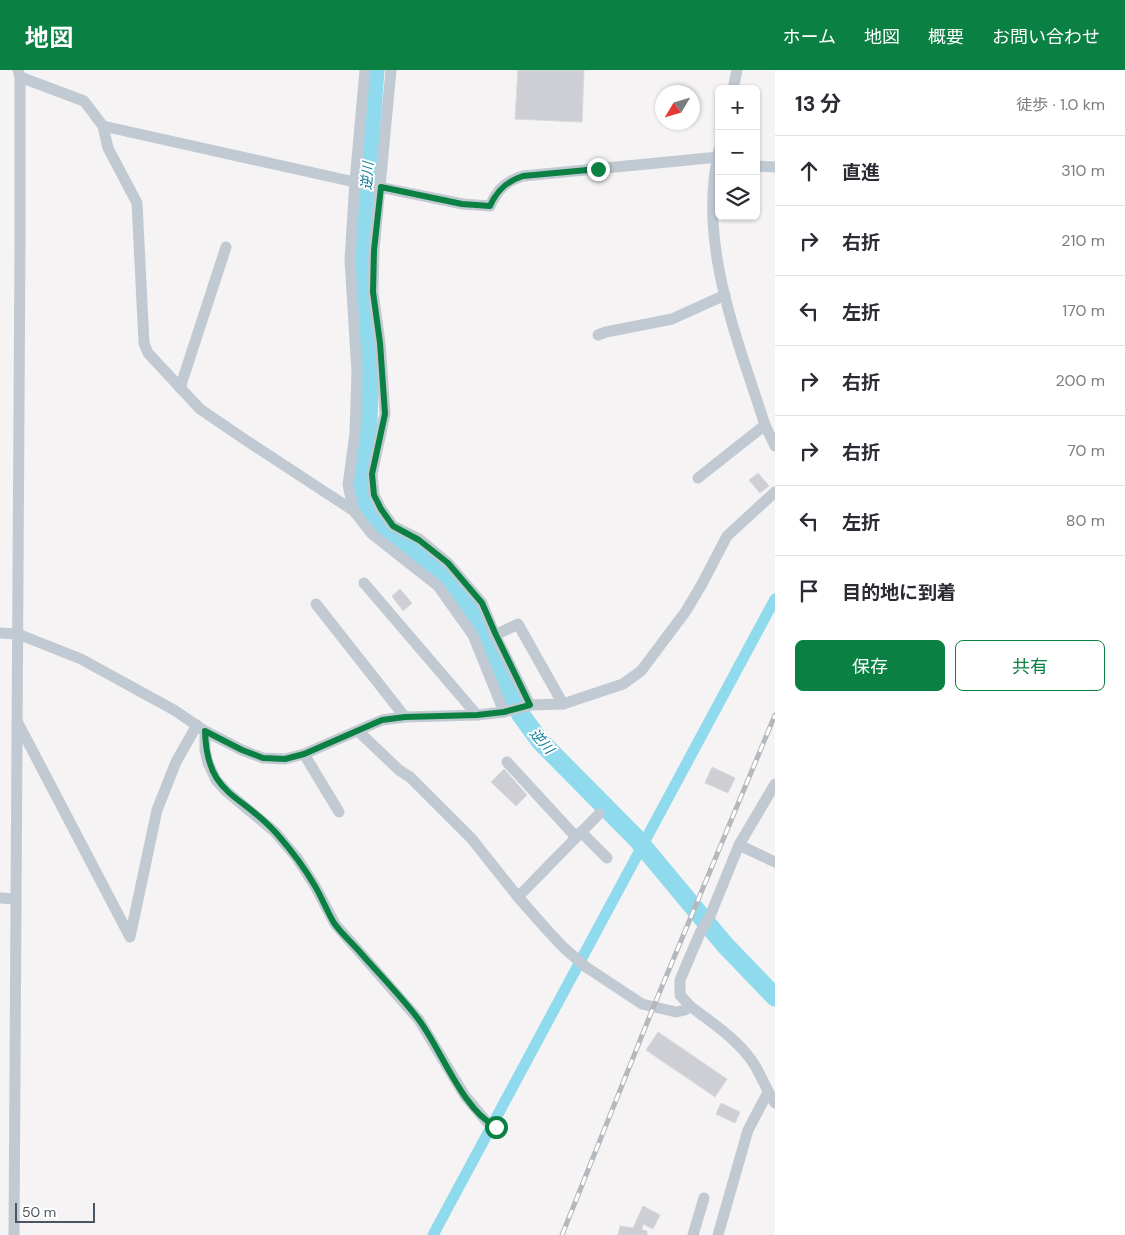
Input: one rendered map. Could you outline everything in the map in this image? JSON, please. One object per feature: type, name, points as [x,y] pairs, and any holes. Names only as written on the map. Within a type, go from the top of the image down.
[{"type":"street","points":[[354,511],[348,485],[355,433],[357,373],[350,260],[365,70]]},
{"type":"street","points":[[391,70],[377,186],[374,250],[373,292],[380,343],[385,414],[372,474],[374,495],[393,526],[419,540],[448,563],[482,603],[528,706]]},
{"type":"street","points":[[734,85],[737,70]]},
{"type":"street","points":[[14,1235],[19,73],[84,101],[102,126],[108,148],[137,203],[144,343],[148,353],[200,409],[354,511],[372,534],[438,586],[473,635],[508,711]]},
{"type":"street","points":[[102,126],[462,204],[490,206],[507,182],[523,176],[715,154]]},
{"type":"street","points":[[760,166],[775,167]]},
{"type":"street","points":[[715,175],[712,204],[719,277],[765,425],[775,446]]},
{"type":"street","points":[[180,388],[226,247]]},
{"type":"street","points":[[598,335],[672,319],[725,295]]},
{"type":"street","points":[[698,478],[765,425]]},
{"type":"street","points":[[0,632],[18,634],[81,659],[242,750],[263,758],[285,759],[304,754],[382,720],[405,717],[477,715],[528,706],[563,704],[623,684],[640,671],[688,608],[727,536],[775,492]]},
{"type":"street","points":[[364,583],[477,715]]},
{"type":"street","points":[[316,604],[405,717]]},
{"type":"street","points":[[496,635],[518,624],[563,704]]},
{"type":"street","points":[[16,720],[130,937],[157,810],[176,762],[201,728]]},
{"type":"street","points":[[201,728],[208,763],[216,780],[226,791],[275,832],[297,858],[334,924],[419,1020],[465,1096],[494,1126]]},
{"type":"street","points":[[358,731],[399,770],[410,777],[472,838],[518,897],[575,958],[642,1004],[676,1012],[685,1010],[690,1006]]},
{"type":"street","points":[[304,754],[339,812]]},
{"type":"street","points":[[507,762],[579,835],[607,858]]},
{"type":"street","points":[[775,784],[739,846],[710,916],[700,933],[680,980],[679,989],[683,1000],[740,1046],[754,1064],[775,1103]]},
{"type":"street","points":[[518,897],[599,814]]},
{"type":"street","points":[[739,846],[775,862]]},
{"type":"street","points":[[0,898],[16,899]]},
{"type":"street","points":[[718,1235],[748,1130],[768,1092]]},
{"type":"street","points":[[693,1235],[704,1198]]},
{"type":"building","points":[[518,70],[584,70],[582,122],[515,119]]},
{"type":"building","points":[[758,473],[769,486],[760,493],[749,480]]},
{"type":"building","points":[[400,589],[412,603],[403,611],[392,596]]},
{"type":"building","points":[[712,767],[735,778],[728,793],[705,783]]},
{"type":"building","points":[[504,769],[527,795],[516,806],[491,782]]},
{"type":"building","points":[[658,1032],[727,1079],[715,1097],[646,1050]]},
{"type":"building","points":[[721,1103],[740,1112],[735,1123],[716,1114]]},
{"type":"building","points":[[643,1206],[660,1215],[653,1229],[643,1224],[642,1230],[647,1231],[647,1235],[618,1235],[620,1226],[633,1228]]},
{"type":"waterway","name":"逆川","points":[[375,70],[362,249],[369,378],[368,429],[360,478],[368,510],[384,528],[440,572],[472,612],[521,715],[540,741],[636,838],[725,945],[775,997]]},
{"type":"waterway","points":[[433,1235],[775,599]]},
{"type":"railway","points":[[562,1235],[653,1008],[775,715]]},
{"type":"route","points":[[496,1127],[487,1122],[465,1096],[419,1020],[334,924],[297,858],[275,832],[226,791],[216,780],[208,763],[205,750],[205,731],[242,750],[263,758],[285,759],[304,754],[382,720],[405,717],[477,715],[504,712],[530,705],[482,603],[448,563],[419,540],[393,526],[374,495],[372,474],[385,414],[381,380],[380,343],[373,292],[374,250],[381,187],[462,204],[490,206],[500,189],[507,182],[514,179],[523,176],[598,169]]}]
